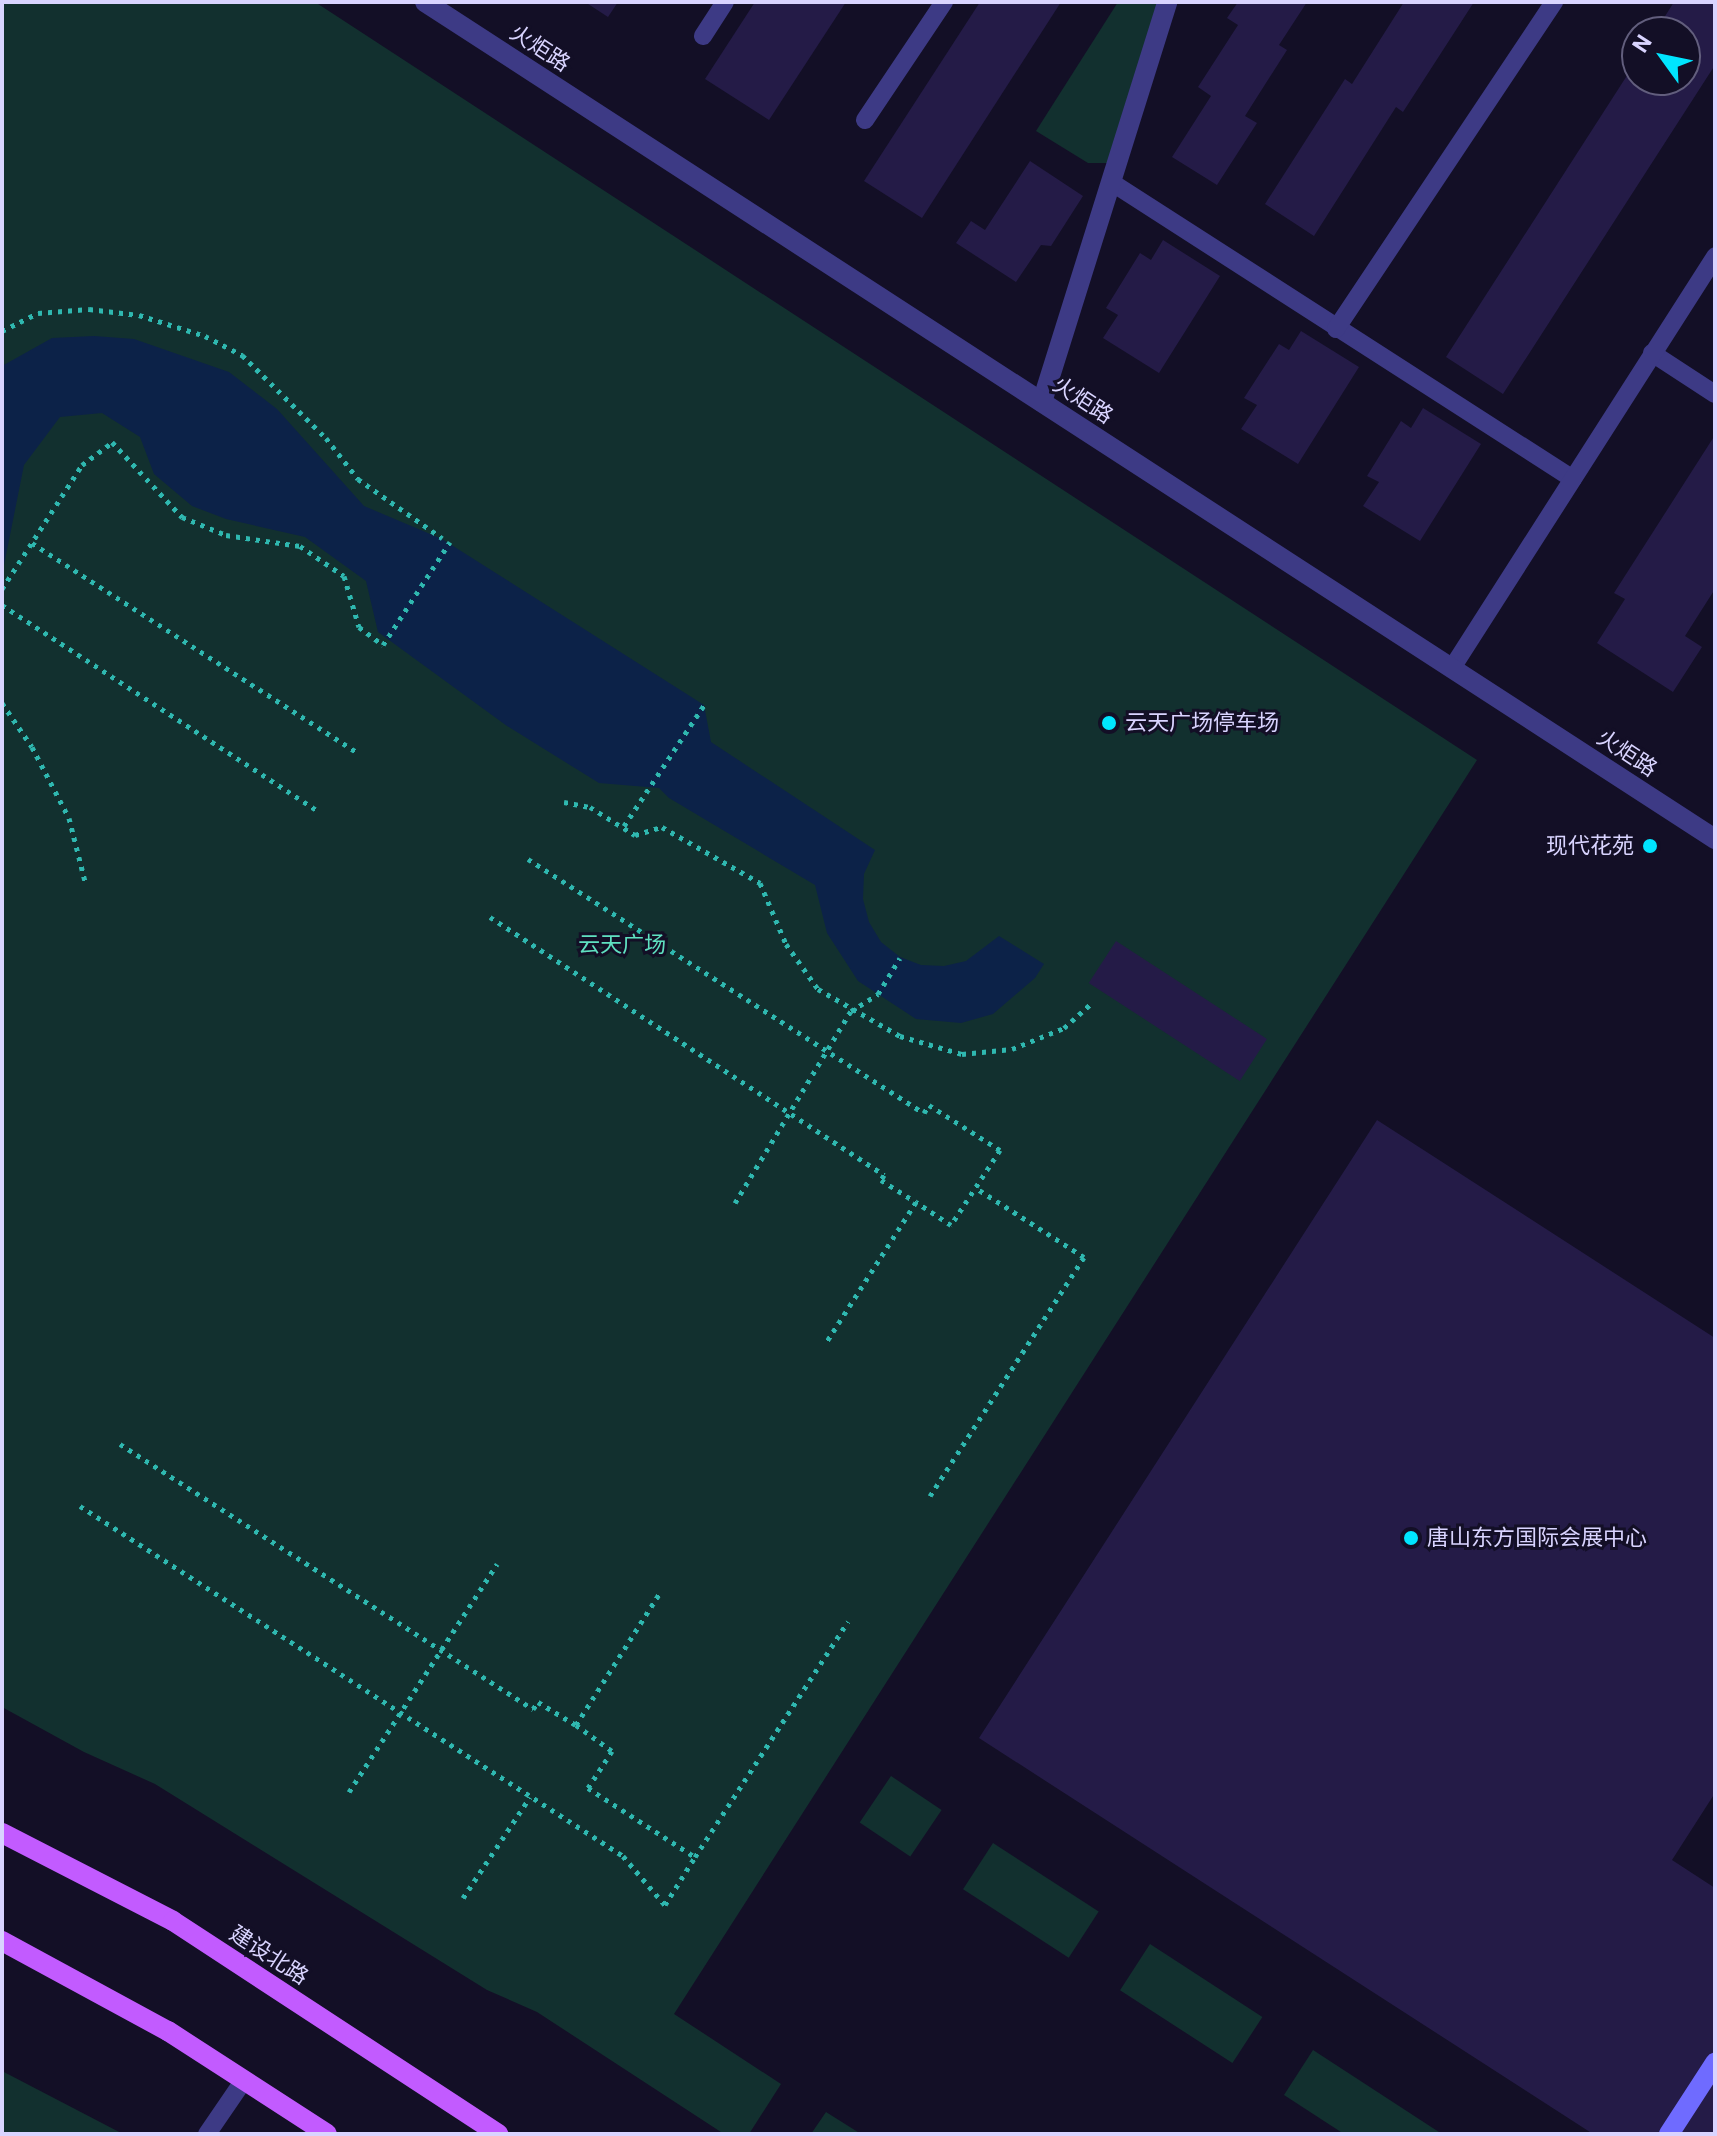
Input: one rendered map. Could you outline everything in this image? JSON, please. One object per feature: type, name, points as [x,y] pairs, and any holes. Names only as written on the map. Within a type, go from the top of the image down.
[{"type":"main road","name":"建设北路","points":[[2,1833],[173,1921],[499,2134]]},
{"type":"main road","points":[[2,1941],[108,1995],[327,2134]]},
{"type":"main road","points":[[1669,2134],[1715,2063]]},
{"type":"street","name":"火炬路","points":[[425,2],[1715,839]]},
{"type":"street","points":[[1042,402],[1167,2]]},
{"type":"lane","points":[[703,36],[725,2]]},
{"type":"lane","points":[[865,120],[944,2]]},
{"type":"lane","points":[[1336,329],[1554,2]]},
{"type":"lane","points":[[1111,182],[1573,479]]},
{"type":"lane","points":[[1452,668],[1715,256]]},
{"type":"lane","points":[[1652,353],[1715,394]]},
{"type":"lane","points":[[207,2134],[244,2080]]},
{"type":"path","points":[[2,331],[38,313],[89,309],[139,315],[205,336],[242,355],[326,438],[358,479],[442,538]]},
{"type":"path","points":[[2,589],[82,465],[112,442],[182,517],[226,535],[300,546],[344,576],[359,627],[383,645],[450,542]]},
{"type":"path","points":[[32,543],[359,754]]},
{"type":"path","points":[[2,605],[320,812]]},
{"type":"path","points":[[2,703],[32,747],[69,818],[86,885]]},
{"type":"path","points":[[624,826],[704,705]]},
{"type":"path","points":[[564,802],[590,807],[635,835],[662,827],[760,883],[786,944],[818,989],[851,1011],[900,1036],[962,1054],[1012,1049],[1064,1028],[1093,1002]]},
{"type":"path","points":[[490,917],[884,1175],[881,1180],[951,1225],[976,1188],[1000,1150],[929,1105],[924,1113],[528,859]]},
{"type":"path","points":[[735,1203],[851,1011],[878,994],[900,958]]},
{"type":"path","points":[[930,1496],[1084,1257],[976,1188]]},
{"type":"path","points":[[827,1341],[916,1202]]},
{"type":"path","points":[[120,1444],[533,1709],[538,1702],[576,1725],[612,1751],[588,1788],[695,1857]]},
{"type":"path","points":[[80,1506],[623,1856],[665,1905],[848,1621]]},
{"type":"path","points":[[349,1792],[497,1564]]},
{"type":"path","points":[[576,1725],[659,1594]]},
{"type":"path","points":[[463,1898],[530,1797]]},
{"type":"green space","name":"云天广场","points":[[2,2],[315,2],[1477,760],[674,2014],[781,2084],[749,2134],[724,2134],[537,2012],[487,1990],[155,1784],[84,1752],[2,1707]]},
{"type":"green space","points":[[1118,2],[1166,2],[1112,163],[1088,163],[1036,131]]},
{"type":"green space","points":[[891,1776],[942,1810],[910,1857],[860,1822]]},
{"type":"green space","points":[[993,1843],[1099,1912],[1069,1958],[963,1889]]},
{"type":"green space","points":[[1150,1944],[1262,2017],[1232,2063],[1120,1990]]},
{"type":"green space","points":[[1313,2050],[1442,2134],[1344,2134],[1284,2095]]},
{"type":"green space","points":[[2,2071],[123,2134],[2,2134]]},
{"type":"green space","points":[[826,2112],[861,2134],[811,2134]]},
{"type":"water","points":[[94,336],[134,339],[229,372],[277,409],[364,506],[442,539],[704,705],[711,742],[875,850],[864,874],[863,899],[869,922],[881,942],[900,957],[921,965],[944,966],[966,961],[999,936],[1044,964],[1035,978],[993,1014],[961,1023],[916,1019],[858,981],[827,933],[815,885],[669,798],[659,788],[599,783],[507,726],[378,632],[366,581],[305,537],[226,519],[192,506],[154,474],[140,437],[102,413],[60,417],[24,465],[2,575],[2,366],[52,338]]},
{"type":"building","points":[[585,2],[618,2],[608,17]]},
{"type":"building","points":[[755,2],[846,2],[769,120],[705,79]]},
{"type":"building","points":[[980,2],[1061,2],[922,218],[864,181]]},
{"type":"building","points":[[1238,2],[1307,2],[1279,45],[1287,50],[1245,116],[1257,123],[1217,185],[1172,157],[1211,96],[1198,87],[1238,25],[1227,18]]},
{"type":"building","points":[[1404,2],[1474,2],[1403,112],[1396,107],[1314,236],[1265,204],[1345,79],[1352,84]]},
{"type":"building","points":[[1674,2],[1715,2],[1715,65],[1701,87],[1701,16],[1665,16]]},
{"type":"building","points":[[1621,85],[1621,96],[1695,96],[1503,394],[1446,357]]},
{"type":"building","points":[[1030,161],[1083,196],[1051,246],[1041,245],[1016,282],[956,243],[971,221],[985,230]]},
{"type":"building","points":[[1163,240],[1220,276],[1159,373],[1103,338],[1118,315],[1106,308],[1140,253],[1151,260]]},
{"type":"building","points":[[1301,331],[1359,367],[1298,464],[1241,429],[1257,405],[1244,398],[1279,344],[1289,350]]},
{"type":"building","points":[[1423,408],[1481,444],[1420,541],[1363,506],[1379,482],[1367,476],[1401,421],[1411,428]]},
{"type":"building","points":[[1715,435],[1715,589],[1685,636],[1702,647],[1673,692],[1597,643],[1625,599],[1614,593]]},
{"type":"building","points":[[1116,941],[1267,1039],[1240,1081],[1089,983]]},
{"type":"building","name":"唐山东方国际会展中心","points":[[1377,1120],[1715,1338],[1715,1793],[1672,1860],[1715,1888],[1715,2134],[1593,2134],[979,1738]]},
{"type":"place","name":"云天广场停车场","points":[[1109,723]]},
{"type":"place","name":"现代花苑","points":[[1650,846]]},
{"type":"place","name":"唐山东方国际会展中心","points":[[1411,1538]]}]
